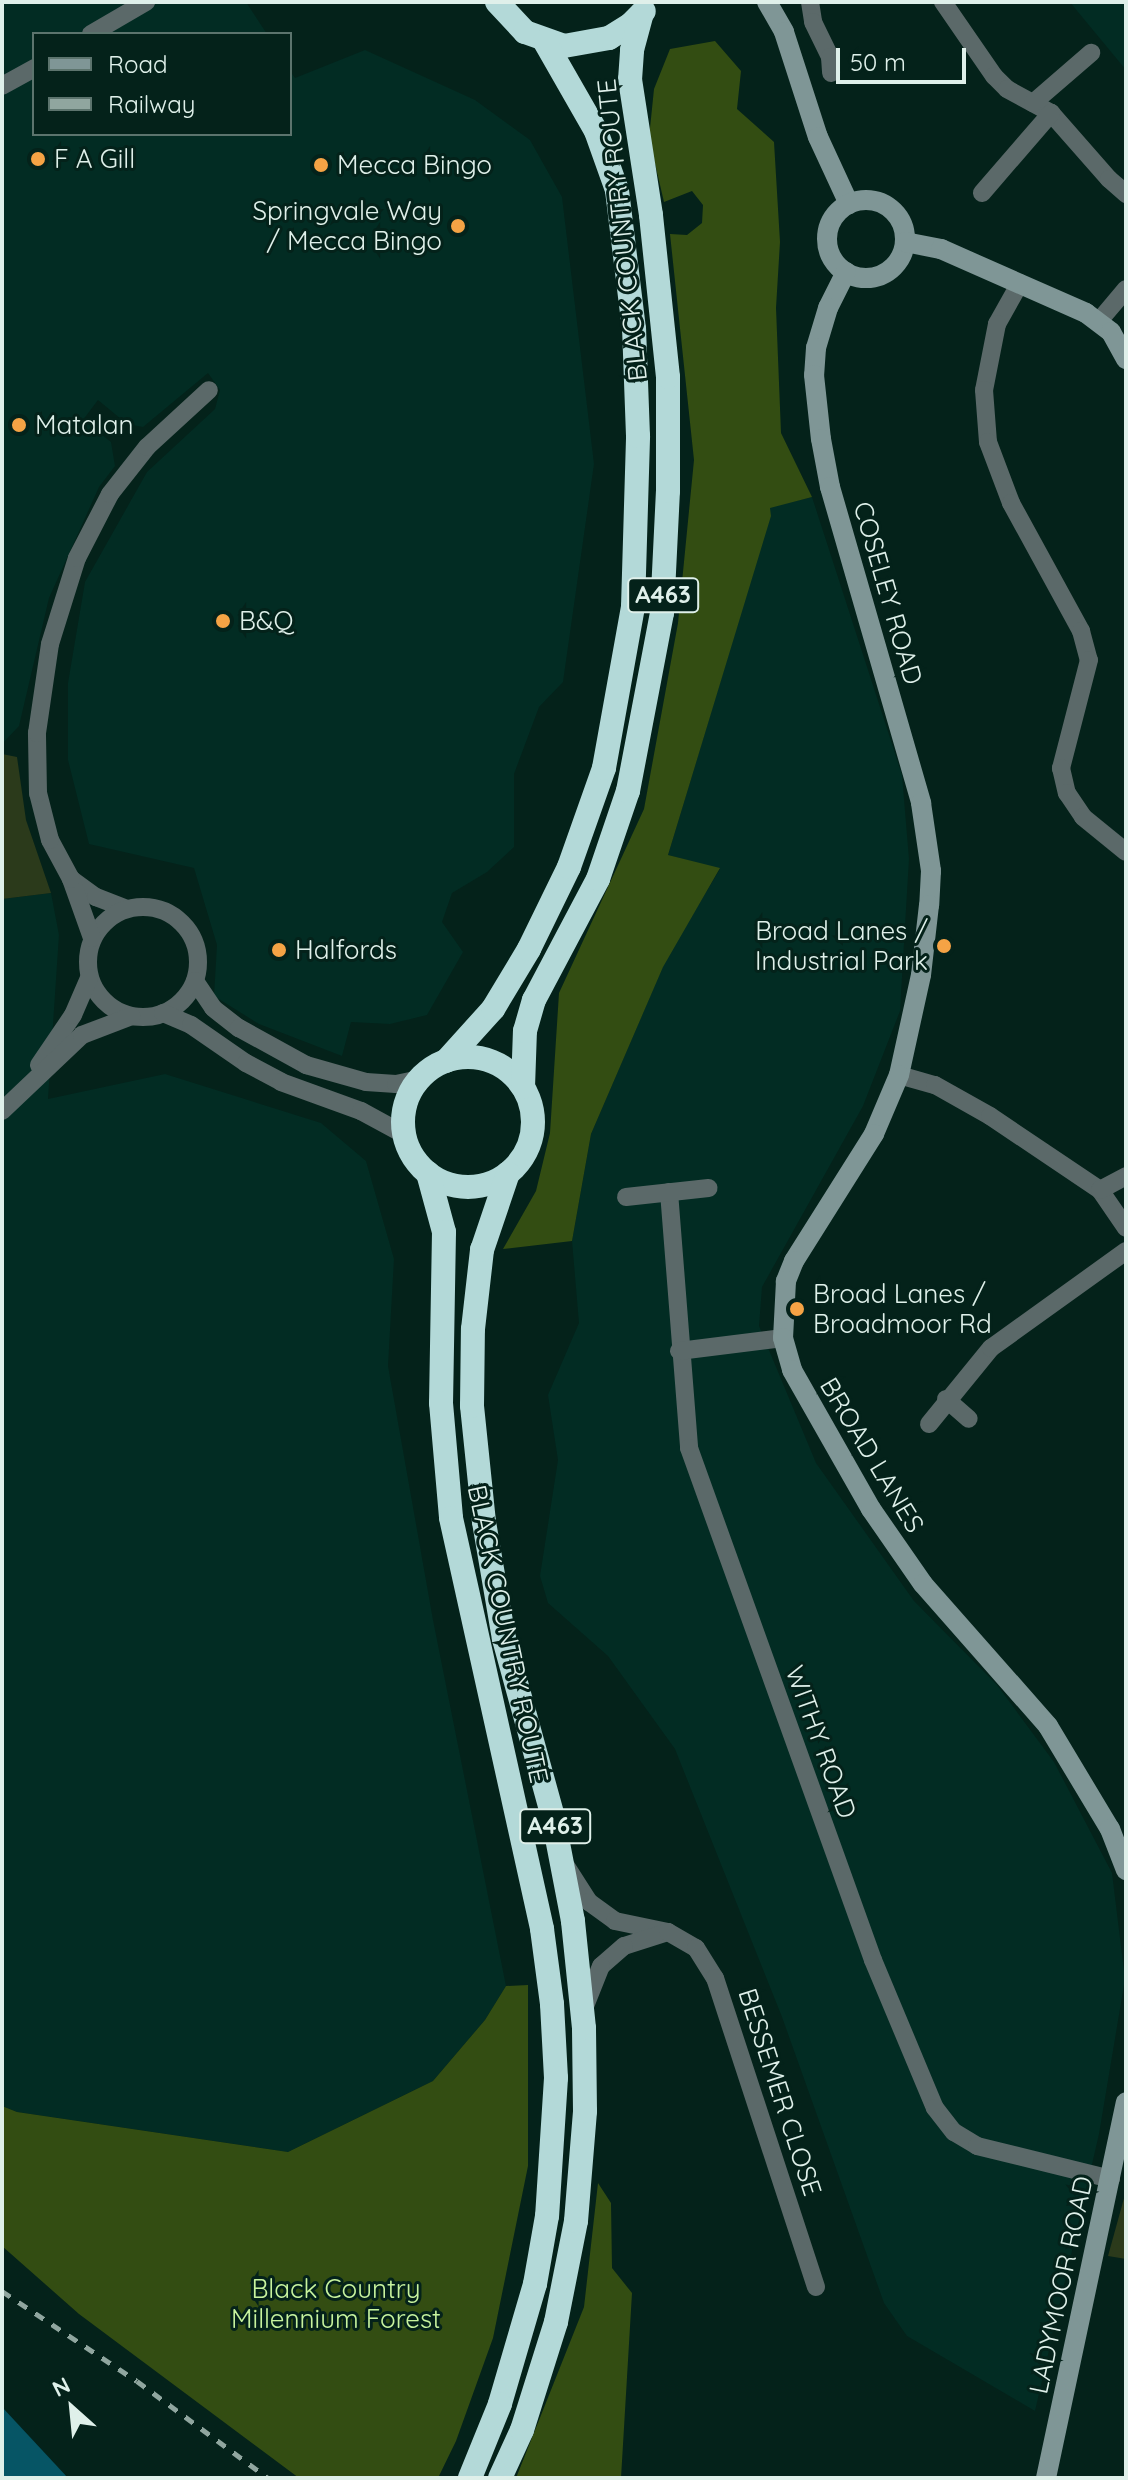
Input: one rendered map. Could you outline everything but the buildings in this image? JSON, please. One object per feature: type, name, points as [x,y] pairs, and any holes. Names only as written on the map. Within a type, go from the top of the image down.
[{"type":"highway","name":"A463","points":[[497,2],[516,25],[545,42],[574,46],[601,41],[625,29],[646,8]]},
{"type":"highway","name":"BLACK COUNTRY ROUTE","points":[[523,1087],[525,1031],[534,1000],[598,879],[628,791],[662,613],[668,491],[668,377],[651,215],[630,80],[632,50],[646,8]]},
{"type":"highway","name":"BLACK COUNTRY ROUTE","points":[[446,1061],[493,1009],[529,949],[569,867],[604,768],[633,607],[638,436],[635,345],[619,205],[596,131],[545,42]]},
{"type":"highway","points":[[446,1061],[470,1057],[495,1063],[523,1087]]},
{"type":"highway","name":"A463","points":[[419,1079],[446,1061]]},
{"type":"highway","points":[[405,1135],[406,1104],[419,1079]]},
{"type":"highway","name":"A463","points":[[508,1173],[526,1151],[532,1132],[533,1113],[523,1087]]},
{"type":"highway","name":"A463","points":[[405,1135],[413,1156],[428,1173]]},
{"type":"highway","name":"BLACK COUNTRY ROUTE","points":[[428,1173],[444,1232],[441,1403],[451,1518],[542,1929],[552,2004],[556,2078],[547,2216],[535,2284],[500,2404],[470,2478]]},
{"type":"highway","points":[[428,1173],[440,1180],[467,1187],[483,1185],[508,1173]]},
{"type":"highway","name":"BLACK COUNTRY ROUTE","points":[[500,2478],[522,2430],[556,2322],[576,2221],[585,2111],[582,2013],[562,1860],[504,1639],[484,1522],[472,1406],[473,1329],[482,1250],[508,1173]]},
{"type":"street","points":[[94,32],[146,2]]},
{"type":"street","points":[[810,2],[813,22],[830,57],[831,73]]},
{"type":"street","points":[[943,2],[994,76],[1007,89],[1051,113],[1126,194]]},
{"type":"street","points":[[766,4],[784,32],[818,137],[849,204]]},
{"type":"street","points":[[1033,103],[1091,53]]},
{"type":"street","points":[[2,86],[32,69]]},
{"type":"street","points":[[982,193],[1051,113]]},
{"type":"street","points":[[865,200],[888,207],[904,227],[905,242],[900,259],[879,276],[869,278],[846,272],[837,264],[827,243],[834,216],[849,204],[865,200]]},
{"type":"street","points":[[905,242],[941,249],[1099,321],[1123,350],[1126,359]]},
{"type":"street","name":"COSELEY ROAD","points":[[846,272],[828,308],[816,348],[817,406],[830,487],[921,803],[931,871],[927,931]]},
{"type":"street","points":[[1020,283],[997,324],[984,390],[988,442],[1011,503],[1081,631],[1089,660],[1061,768],[1067,793],[1083,817],[1126,852]]},
{"type":"street","points":[[1099,321],[1126,289]]},
{"type":"street","points":[[92,938],[71,879],[50,840],[38,793],[37,733],[50,644],[77,558],[110,494],[147,447],[209,390]]},
{"type":"street","points":[[71,879],[96,897],[127,909]]},
{"type":"street","points":[[132,1016],[106,1003],[89,978],[87,958],[92,938],[103,923],[127,909],[144,906],[162,910],[186,927],[198,956],[195,981],[185,997],[163,1013]]},
{"type":"street","name":"BROAD LANES","points":[[927,931],[914,1011],[899,1075],[874,1134],[794,1261],[786,1281],[783,1338],[792,1370],[871,1509],[923,1584],[1048,1726],[1110,1829],[1126,1870]]},
{"type":"street","points":[[19,1093],[73,1015],[89,978]]},
{"type":"street","points":[[195,981],[213,1008],[239,1028],[306,1065],[366,1082],[396,1084],[419,1079]]},
{"type":"street","points":[[2,1111],[82,1035],[132,1016],[163,1013],[191,1025],[246,1063],[281,1082],[361,1111],[405,1135]]},
{"type":"street","points":[[899,1075],[935,1085],[990,1116],[1100,1190],[1126,1228]]},
{"type":"street","points":[[1100,1190],[1126,1176]]},
{"type":"street","points":[[626,1197],[709,1188]]},
{"type":"street","name":"WITHY ROAD","points":[[669,1192],[679,1351],[689,1448],[712,1520],[873,1960],[935,2108],[954,2132],[977,2146],[1111,2179]]},
{"type":"street","points":[[929,1424],[946,1399],[991,1348],[1126,1251]]},
{"type":"street","points":[[679,1351],[783,1338]]},
{"type":"street","points":[[946,1399],[969,1419]]},
{"type":"street","name":"BESSEMER CLOSE","points":[[562,1860],[589,1902],[615,1921],[668,1932],[696,1948],[715,1978],[816,2287]]},
{"type":"street","points":[[582,2013],[601,1966],[624,1946],[668,1932]]},
{"type":"street","name":"LADYMOOR ROAD","points":[[1046,2478],[1126,2102]]},
{"type":"shaded area","points":[[2,2],[246,2],[266,32],[32,32],[32,136],[292,136],[292,74],[295,78],[365,50],[475,100],[530,140],[562,197],[594,464],[563,682],[539,707],[514,774],[514,847],[487,872],[452,893],[442,922],[463,952],[427,1015],[390,1024],[351,1022],[342,1056],[259,1024],[214,996],[217,945],[194,868],[89,844],[68,760],[68,683],[85,582],[147,472],[215,409],[220,390],[208,373],[143,427],[127,424],[98,400],[83,420],[111,442],[115,466],[99,487],[49,598],[19,726],[2,744]]},
{"type":"shaded area","points":[[1070,2],[1126,2],[1126,70],[1078,12]]},
{"type":"shaded area","points":[[812,497],[902,775],[909,859],[900,1011],[863,1106],[762,1287],[759,1326],[816,1463],[914,1601],[997,1685],[1054,1762],[1112,1873],[1125,1979],[1099,2134],[1035,2411],[907,2336],[884,2303],[782,2017],[675,1749],[608,1656],[548,1603],[540,1576],[558,1460],[548,1395],[579,1323],[572,1241],[591,1134],[666,959],[720,869],[668,855],[770,516],[770,507]]},
{"type":"shaded area","points":[[51,893],[59,935],[48,1099],[165,1074],[321,1123],[366,1161],[394,1259],[388,1366],[433,1620],[506,1986],[485,2020],[433,2081],[288,2152],[17,2112],[2,2106],[2,899]]},
{"type":"shaded area","points":[[2,2407],[68,2478],[5,2478],[2,2473]]},
{"type":"green space","points":[[715,41],[741,71],[737,109],[774,142],[780,242],[776,308],[781,433],[812,497],[770,508],[771,516],[668,855],[720,868],[663,967],[591,1134],[572,1241],[503,1249],[536,1191],[550,1133],[559,993],[644,809],[678,623],[694,460],[670,234],[687,235],[702,223],[703,205],[692,191],[664,202],[649,138],[654,89],[670,49]]},
{"type":"green space","points":[[2,754],[17,757],[26,820],[51,893],[2,899]]},
{"type":"green space","name":"Black Country Millennium Forest","points":[[528,1985],[528,2166],[493,2338],[456,2441],[438,2478],[299,2478],[79,2314],[2,2246],[2,2106],[17,2112],[288,2152],[433,2081],[485,2020],[506,1986]]},
{"type":"green space","points":[[598,2183],[611,2203],[612,2268],[632,2293],[621,2478],[516,2478],[584,2307]]},
{"type":"green space","points":[[1126,2191],[1126,2259],[1108,2256]]},
{"type":"railway","points":[[2,2291],[137,2381],[268,2478]]},
{"type":"place","name":"F A Gill","points":[[38,159]]},
{"type":"place","name":"Mecca Bingo","points":[[321,165]]},
{"type":"place","name":"Springvale Way / Mecca Bingo","points":[[458,226]]},
{"type":"place","name":"Matalan","points":[[19,425]]},
{"type":"place","name":"B&Q","points":[[223,621]]},
{"type":"place","name":"Broad Lanes / Industrial Park","points":[[944,946]]},
{"type":"place","name":"Halfords","points":[[279,950]]},
{"type":"place","name":"Broad Lanes / Broadmoor Rd","points":[[797,1309]]}]
